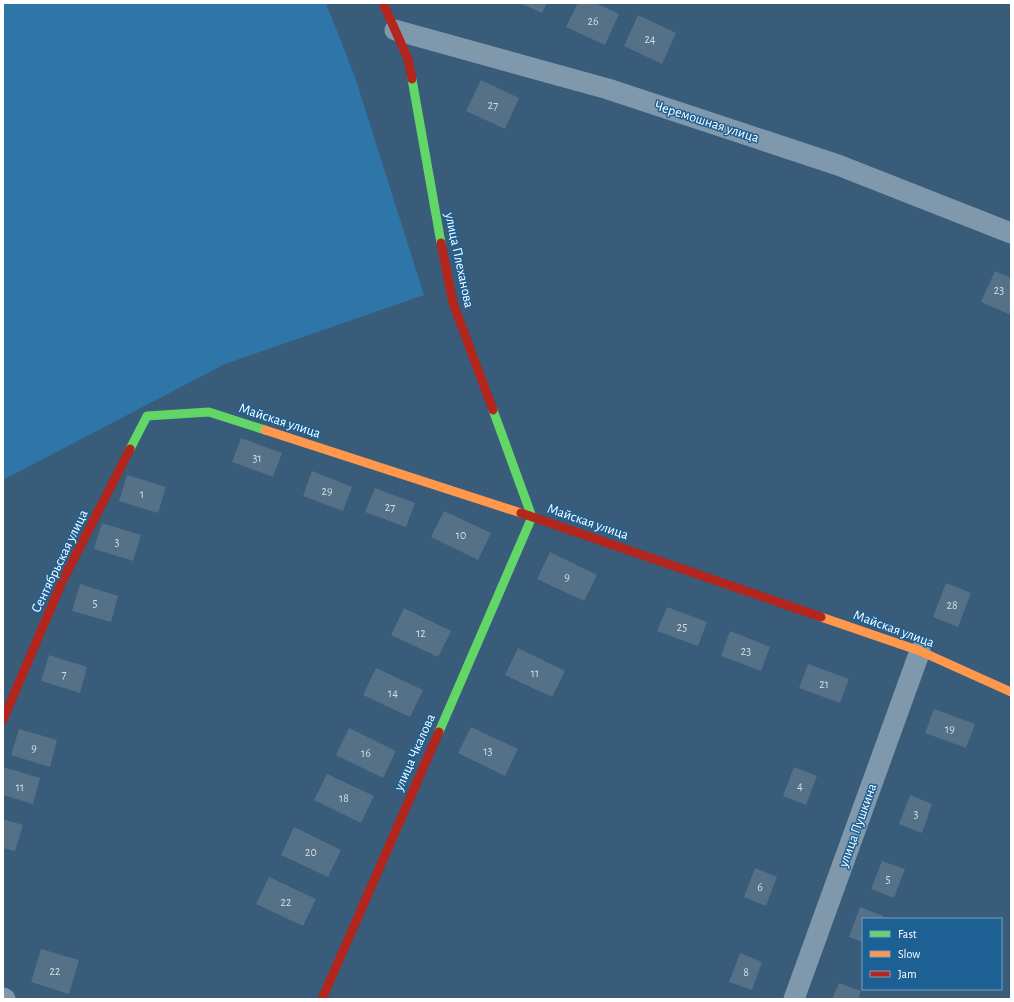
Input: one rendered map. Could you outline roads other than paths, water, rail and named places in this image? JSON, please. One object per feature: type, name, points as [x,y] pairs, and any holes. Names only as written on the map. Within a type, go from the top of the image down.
[{"type":"street","name":"улица Плеханова","points":[[383,3],[408,59],[435,213],[453,304],[532,517]]},
{"type":"street","name":"Черемошная улица","points":[[395,30],[608,89],[823,160],[1011,233]]},
{"type":"street","name":"Майская улица","points":[[147,416],[209,412],[532,517],[920,651],[1011,692]]},
{"type":"street","name":"Сентябрьская улица","points":[[3,720],[62,582],[147,416]]},
{"type":"street","name":"улица Чкалова","points":[[322,999],[532,517]]},
{"type":"street","name":"улица Пушкина","points":[[794,999],[920,651]]}]
